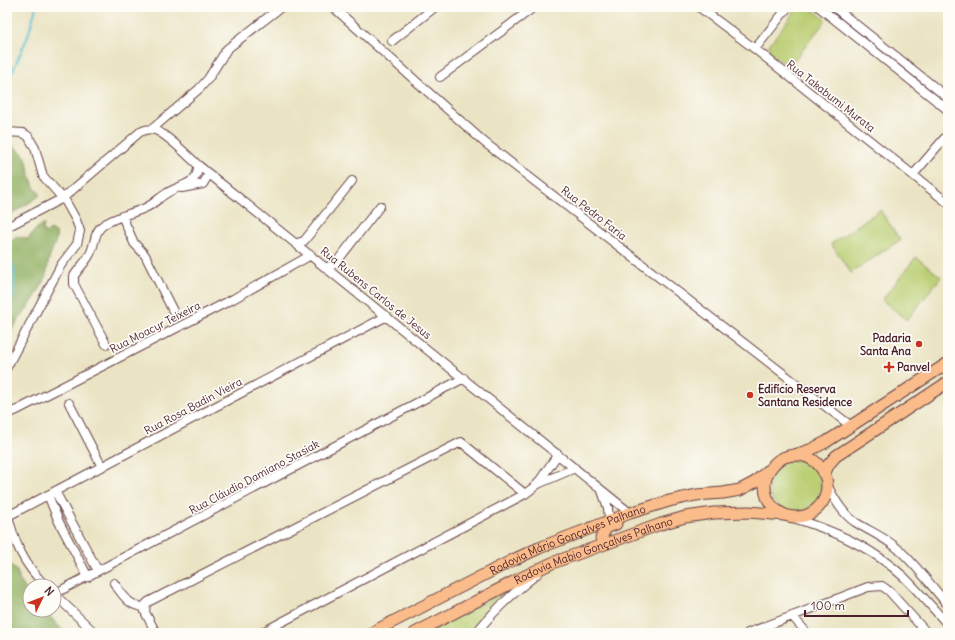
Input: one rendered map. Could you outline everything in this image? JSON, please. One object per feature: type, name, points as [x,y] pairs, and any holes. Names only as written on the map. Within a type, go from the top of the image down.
[{"type":"main road","points":[[948,363],[851,426],[815,447],[794,456],[783,458],[774,464],[766,479],[766,496],[776,509],[788,516],[796,517],[807,515],[816,509],[823,500],[825,495],[825,479],[829,464],[836,456],[948,382]]},
{"type":"main road","points":[[794,456],[805,457],[811,460],[820,467],[825,479]]},
{"type":"main road","name":"Rodovia Mário Gonçalves Palhano","points":[[371,633],[539,548],[630,513],[669,501],[688,496],[736,491],[755,482],[770,469]]},
{"type":"main road","name":"Rodovia Mabio Gonçalves Palhano","points":[[415,633],[552,563],[661,524],[704,514],[749,512],[788,516]]},
{"type":"main road","points":[[603,544],[601,538],[606,528],[624,520],[630,513]]},
{"type":"street","points":[[7,227],[63,198],[133,136],[144,130],[152,129],[199,89],[208,79],[227,49],[281,7]]},
{"type":"street","name":"Rua Pedro Faria","points":[[333,7],[484,142],[851,426]]},
{"type":"street","points":[[392,41],[435,7]]},
{"type":"street","points":[[440,78],[534,7]]},
{"type":"street","name":"Rua Takabumi Murata","points":[[699,7],[948,203]]},
{"type":"street","points":[[754,49],[788,7]]},
{"type":"street","points":[[819,7],[948,110]]},
{"type":"street","points":[[834,7],[948,98]]},
{"type":"street","points":[[880,56],[886,49]]},
{"type":"street","name":"Rua Rubens Carlos de Jesus","points":[[152,129],[160,132],[209,174],[630,513]]},
{"type":"street","points":[[7,132],[23,133],[28,136],[35,148],[43,176],[63,198],[76,220],[80,231],[74,249],[61,265],[7,367]]},
{"type":"street","points":[[913,175],[948,134]]},
{"type":"street","points":[[106,344],[74,284],[73,278],[75,273],[89,257],[99,228],[122,216],[148,207],[175,188],[189,183],[198,173],[198,165]]},
{"type":"street","points":[[175,188],[189,188],[202,184],[209,174]]},
{"type":"street","points":[[297,244],[304,241],[352,181]]},
{"type":"street","points":[[327,268],[335,264],[380,206]]},
{"type":"street","points":[[122,216],[134,242],[145,255],[173,311]]},
{"type":"street","name":"Rua Moacyr Teixeira","points":[[7,414],[233,299],[311,255]]},
{"type":"street","name":"Rua Rosa Badin Vieira","points":[[8,513],[52,493],[387,316]]},
{"type":"street","name":"Rua Cláudio Damiano Stasiak","points":[[62,590],[464,378]]},
{"type":"street","points":[[69,403],[102,467]]},
{"type":"street","points":[[156,633],[144,612],[146,604],[152,600],[461,442],[525,494]]},
{"type":"street","points":[[538,484],[558,454]]},
{"type":"street","points":[[261,633],[525,494],[538,484],[575,468]]},
{"type":"street","points":[[825,479],[833,497],[843,511],[856,522],[898,549],[948,605]]},
{"type":"street","name":"Rua Rubens Carlos de Jesus","points":[[600,488],[608,508],[609,521]]},
{"type":"street","points":[[52,493],[98,571]]},
{"type":"street","points":[[52,493],[59,522],[88,577]]},
{"type":"street","points":[[8,513],[15,542],[30,569],[38,578]]},
{"type":"street","points":[[788,516],[839,534],[878,556],[906,579],[948,625]]},
{"type":"street","points":[[476,633],[503,602],[552,563]]},
{"type":"street","points":[[114,583],[123,596],[130,602],[139,607],[145,607]]},
{"type":"street","points":[[748,633],[868,587],[882,586],[889,591],[927,633]]},
{"type":"street","points":[[62,602],[94,633]]},
{"type":"street","points":[[792,616],[807,633]]},
{"type":"green space","points":[[798,7],[809,7],[826,20],[789,67],[770,52],[769,45]]},
{"type":"green space","points":[[7,142],[26,157],[34,187],[40,194],[38,197],[7,217]]},
{"type":"green space","points":[[880,210],[900,240],[851,273],[831,244]]},
{"type":"green space","points":[[43,224],[44,233],[52,230],[56,232],[56,241],[49,259],[47,271],[41,288],[7,337],[7,243],[17,236],[28,239],[36,229]]},
{"type":"green space","points":[[916,257],[941,277],[907,320],[882,300]]},
{"type":"green space","points":[[795,460],[805,462],[813,468],[819,476],[821,486],[819,496],[813,504],[805,510],[795,512],[785,510],[777,504],[771,496],[769,486],[771,476],[777,468],[785,462]]},
{"type":"green space","points":[[7,562],[17,571],[22,584],[22,618],[51,618],[65,633],[7,633]]},
{"type":"green space","points":[[501,594],[503,596],[485,614],[470,633],[426,633]]},
{"type":"waterway","points":[[7,84],[28,36],[36,7]]},
{"type":"waterway","points":[[7,246],[15,274],[13,299],[7,303]]},
{"type":"place","name":"Padaria Santa Ana","points":[[919,344]]},
{"type":"place","name":"Panvel","points":[[889,367]]},
{"type":"place","name":"Edifício Reserva Santana Residence","points":[[750,395]]}]
